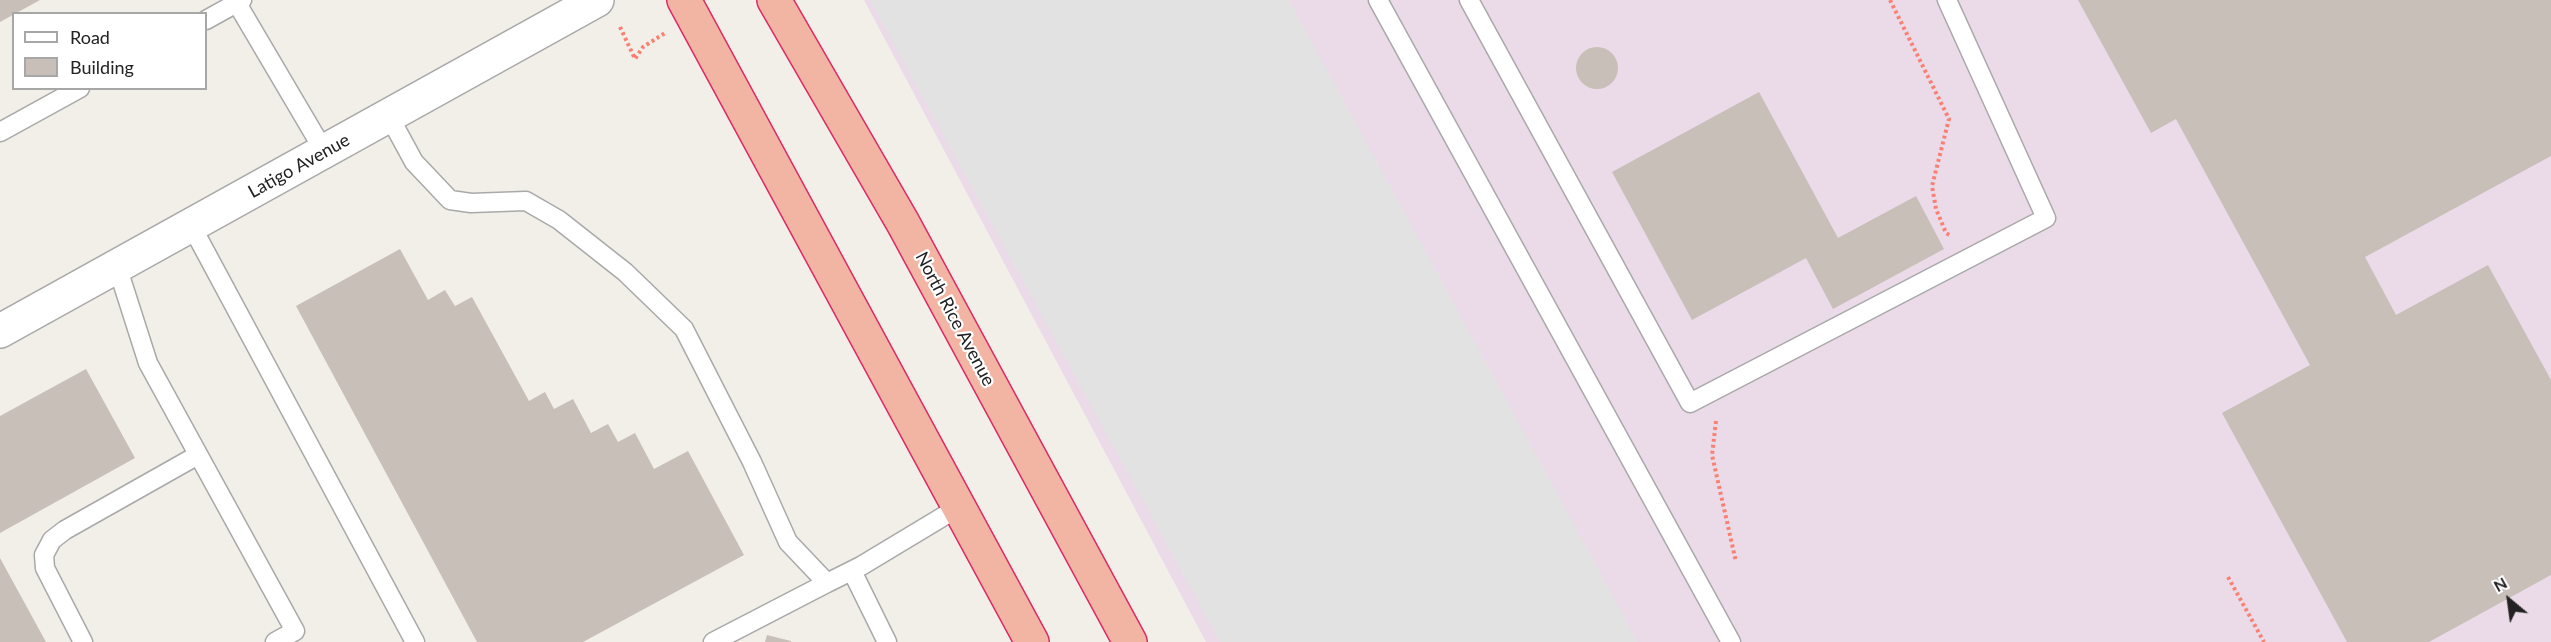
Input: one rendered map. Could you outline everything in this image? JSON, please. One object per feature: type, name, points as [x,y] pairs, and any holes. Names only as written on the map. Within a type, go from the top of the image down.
[{"type":"highway","name":"North Rice Avenue","points":[[774,0],[903,223],[1130,642]]},
{"type":"highway","points":[[689,8],[1032,642]]},
{"type":"street","name":"Latigo Avenue","points":[[0,331],[388,116],[606,9]]},
{"type":"lane","points":[[1378,0],[1731,642]]},
{"type":"lane","points":[[1469,0],[1690,403],[2046,218],[1947,0]]},
{"type":"lane","points":[[207,19],[238,1],[324,151]]},
{"type":"lane","points":[[0,132],[76,90]]},
{"type":"lane","points":[[388,116],[414,162],[450,200],[471,203],[526,201],[559,219],[625,272],[684,329],[752,462],[788,542],[827,583]]},
{"type":"lane","points":[[191,225],[414,642]]},
{"type":"lane","points":[[117,266],[148,363],[295,631],[275,642]]},
{"type":"lane","points":[[82,642],[45,568],[44,555],[52,540],[65,530],[198,454]]},
{"type":"lane","points":[[713,642],[852,571],[959,507]]},
{"type":"lane","points":[[852,571],[887,642]]},
{"type":"path","points":[[606,9],[636,59],[643,47],[689,8]]},
{"type":"path","points":[[2228,577],[2264,642]]},
{"type":"shaded area","points":[[864,0],[2551,0],[2551,642],[1206,642]]},
{"type":"shaded area","points":[[870,0],[1289,0],[1638,642],[1220,642]]},
{"type":"building","points":[[0,0],[40,0],[18,12],[12,12],[12,15],[0,22]]},
{"type":"building","points":[[2078,0],[2551,0],[2551,156],[2365,257],[2396,315],[2488,265],[2551,380],[2551,575],[2429,642],[2347,642],[2222,413],[2310,365],[2176,119],[2151,133]]},
{"type":"building","points":[[1597,47],[1612,53],[1618,68],[1612,83],[1597,89],[1582,83],[1576,68],[1582,53]]},
{"type":"building","points":[[1759,92],[1838,238],[1916,196],[1944,249],[1833,309],[1806,258],[1692,320],[1612,172]]},
{"type":"building","points":[[400,249],[428,300],[445,290],[455,306],[472,297],[529,401],[545,392],[554,409],[573,399],[591,433],[608,424],[618,442],[635,433],[654,469],[688,451],[744,555],[583,642],[477,642],[296,306]]},
{"type":"building","points":[[86,369],[135,458],[0,533],[0,416]]},
{"type":"building","points":[[0,558],[46,642],[0,642]]},
{"type":"building","points":[[767,635],[791,641],[791,642],[765,642]]}]
